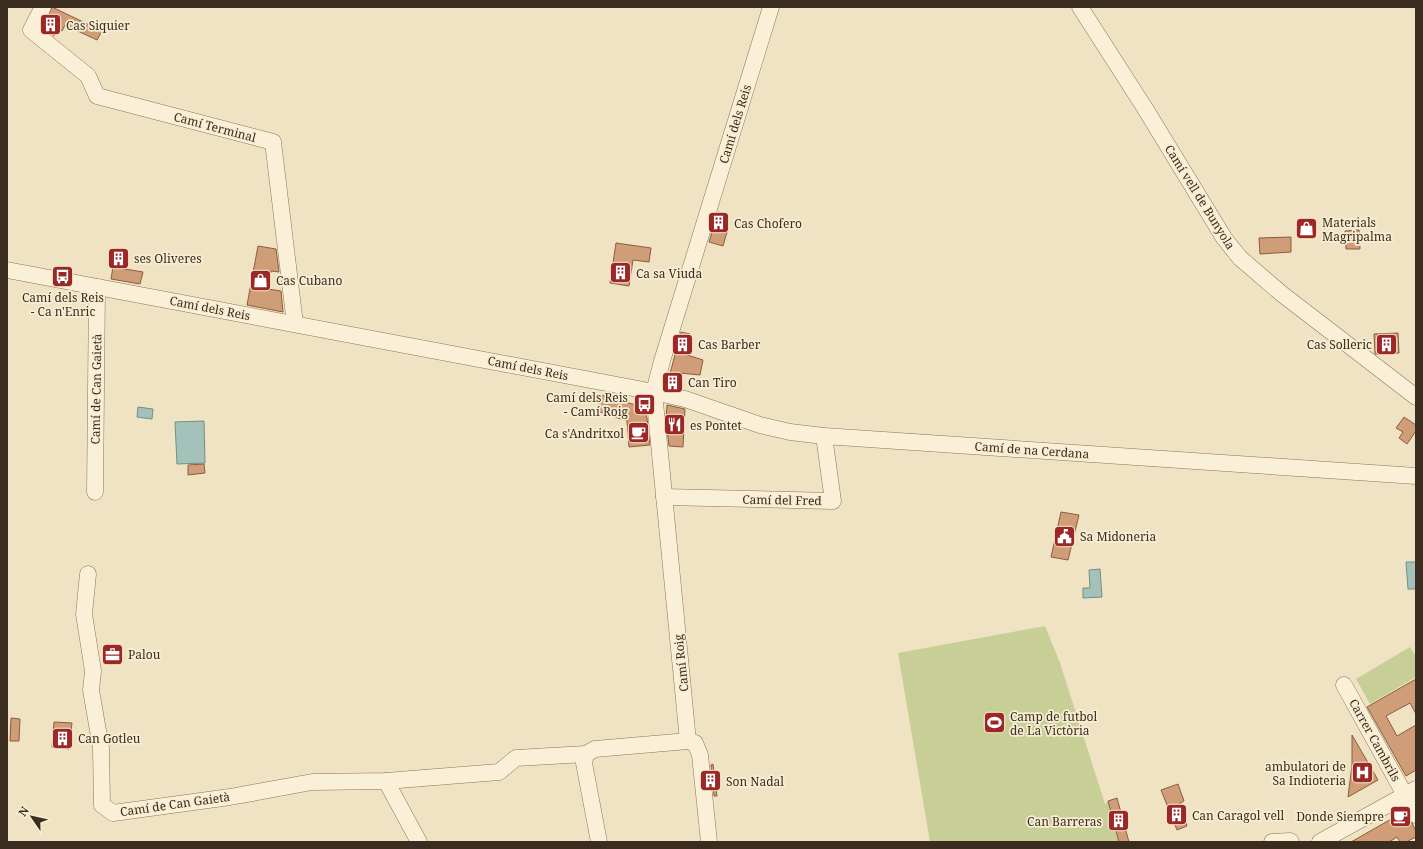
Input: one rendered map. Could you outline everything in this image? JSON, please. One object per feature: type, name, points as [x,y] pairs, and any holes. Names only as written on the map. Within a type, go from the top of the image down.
[{"type":"street","name":"Camí Terminal","points":[[43,7],[31,30],[88,76],[97,96],[273,142],[296,324]]},
{"type":"street","name":"Camí dels Reis","points":[[7,270],[654,392],[664,353],[772,7]]},
{"type":"street","name":"Camí vell de Bunyola","points":[[1080,7],[1146,110],[1224,238],[1240,258],[1282,294],[1416,396]]},
{"type":"street","name":"Camí de Can Gaietà","points":[[95,492],[97,287]]},
{"type":"street","name":"Camí de na Cerdana","points":[[654,392],[685,399],[790,432],[824,436],[1416,476]]},
{"type":"street","name":"Camí Roig","points":[[654,392],[688,740]]},
{"type":"street","name":"Camí del Fred","points":[[664,497],[833,501],[824,436]]},
{"type":"street","name":"Camí de Can Gaietà","points":[[88,574],[84,614],[93,671],[92,690],[102,748],[102,805],[113,813],[230,797],[312,782],[386,781]]},
{"type":"street","name":"Carrer Cambrils","points":[[1344,685],[1410,792],[1416,815]]},
{"type":"street","points":[[419,842],[386,781],[499,772],[516,758],[586,754],[595,748],[688,740],[695,743],[700,755],[709,842]]},
{"type":"street","points":[[586,754],[584,763],[599,842]]},
{"type":"street","points":[[1320,842],[1410,792]]},
{"type":"street","points":[[1272,842],[1291,842]]},
{"type":"green space","name":"Camp de futbol de La Victòria","points":[[1045,626],[1060,663],[1105,804],[1108,801],[1119,842],[930,842],[898,653]]},
{"type":"green space","points":[[1410,647],[1416,657],[1416,677],[1370,704],[1356,679]]},
{"type":"water","points":[[138,407],[153,409],[152,419],[137,417]]},
{"type":"water","points":[[204,421],[205,463],[177,464],[175,422]]},
{"type":"water","points":[[1406,562],[1416,562],[1416,589],[1408,589]]},
{"type":"water","points":[[1100,569],[1102,597],[1083,598],[1083,588],[1090,588],[1089,570]]},
{"type":"building","name":"Cas Siquier","points":[[52,7],[102,31],[97,40],[65,25],[62,31],[57,28],[54,36],[43,27]]},
{"type":"building","name":"Cas Chofero","points":[[718,212],[726,214],[721,231],[727,232],[723,246],[709,242]]},
{"type":"building","points":[[1359,230],[1360,249],[1346,249],[1345,231]]},
{"type":"building","points":[[1291,237],[1291,252],[1260,254],[1259,238]]},
{"type":"building","name":"Ca sa Viuda","points":[[616,243],[651,248],[649,262],[633,260],[629,286],[610,283]]},
{"type":"building","name":"Cas Cubano","points":[[258,246],[276,249],[279,272],[271,271],[268,289],[281,291],[283,312],[247,305]]},
{"type":"building","name":"ses Oliveres","points":[[113,267],[143,272],[140,284],[111,279]]},
{"type":"building","points":[[681,332],[690,334],[684,354],[703,360],[700,375],[680,373],[676,387],[667,385]]},
{"type":"building","name":"Cas Solleric","points":[[1398,333],[1399,353],[1375,354],[1374,334]]},
{"type":"building","name":"Ca s'Andritxol","points":[[601,395],[643,407],[647,418],[650,445],[629,447],[627,421],[597,411]]},
{"type":"building","name":"es Pontet","points":[[667,405],[685,409],[683,447],[669,446],[666,420]]},
{"type":"building","points":[[1404,417],[1416,425],[1416,431],[1407,444],[1399,438],[1403,432],[1396,428]]},
{"type":"building","points":[[204,464],[205,473],[188,475],[188,465]]},
{"type":"building","name":"Sa Midoneria","points":[[1061,512],[1079,515],[1068,560],[1051,557]]},
{"type":"building","points":[[1416,679],[1416,714],[1410,703],[1386,716],[1397,736],[1416,725],[1416,770],[1406,776],[1367,707]]},
{"type":"building","points":[[11,718],[20,719],[19,741],[10,741]]},
{"type":"building","name":"Can Gotleu","points":[[54,722],[72,723],[69,749],[52,747]]},
{"type":"building","name":"ambulatori de Sa Indioteria","points":[[1352,735],[1378,780],[1348,797],[1352,765]]},
{"type":"building","points":[[713,764],[717,796],[714,796],[711,765]]},
{"type":"building","name":"Can Caragol vell","points":[[1178,784],[1184,801],[1179,804],[1187,826],[1177,830],[1161,790]]},
{"type":"building","name":"Can Barreras","points":[[1117,798],[1129,842],[1119,842],[1108,801]]},
{"type":"building","points":[[1400,814],[1405,815],[1412,823],[1416,831],[1416,837],[1406,842],[1400,842],[1397,837],[1389,842],[1351,842]]},
{"type":"place","name":"Cas Siquier","points":[[51,25]]},
{"type":"place","name":"Cas Chofero","points":[[718,223]]},
{"type":"place","name":"Materials Magripalma","points":[[1306,229]]},
{"type":"place","name":"ses Oliveres","points":[[119,258]]},
{"type":"place","name":"Ca sa Viuda","points":[[621,273]]},
{"type":"place","name":"Camí dels Reis - Ca n'Enric","points":[[63,276]]},
{"type":"place","name":"Cas Cubano","points":[[260,280]]},
{"type":"place","name":"Cas Barber","points":[[682,344]]},
{"type":"place","name":"Cas Solleric","points":[[1387,344]]},
{"type":"place","name":"Can Tiro","points":[[673,382]]},
{"type":"place","name":"Camí dels Reis - Camí Roig","points":[[644,404]]},
{"type":"place","name":"es Pontet","points":[[675,425]]},
{"type":"place","name":"Ca s'Andritxol","points":[[639,433]]},
{"type":"place","name":"Sa Midoneria","points":[[1065,536]]},
{"type":"place","name":"Palou","points":[[113,654]]},
{"type":"place","name":"Camp de futbol de La Victòria","points":[[995,723]]},
{"type":"place","name":"Can Gotleu","points":[[62,738]]},
{"type":"place","name":"ambulatori de Sa Indioteria","points":[[1362,773]]},
{"type":"place","name":"Son Nadal","points":[[710,781]]},
{"type":"place","name":"Can Caragol vell","points":[[1177,815]]},
{"type":"place","name":"Donde Siempre","points":[[1400,816]]},
{"type":"place","name":"Can Barreras","points":[[1118,821]]}]
